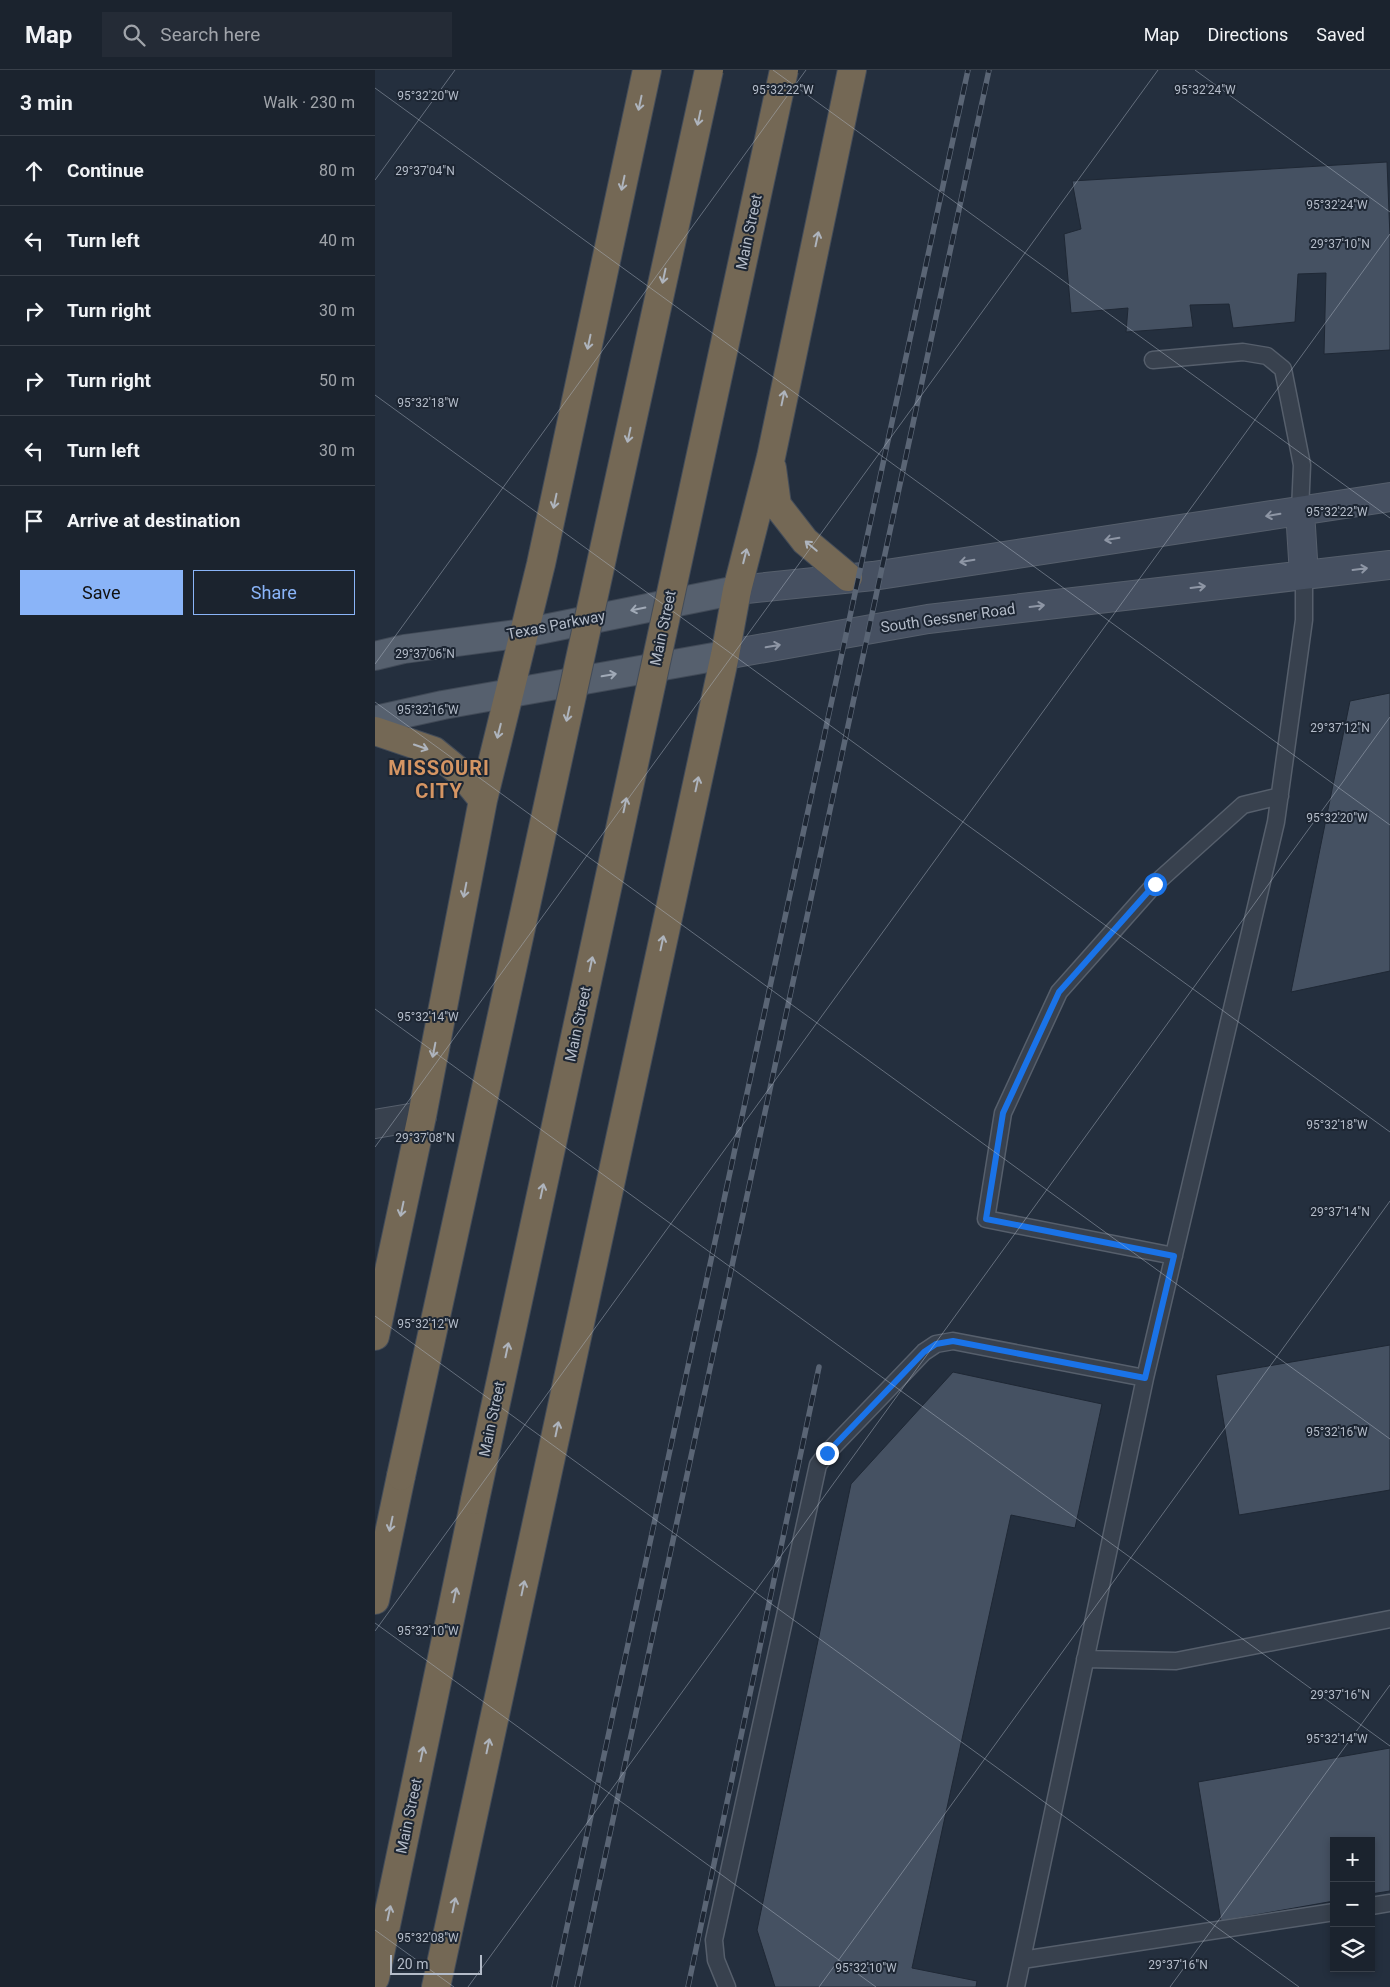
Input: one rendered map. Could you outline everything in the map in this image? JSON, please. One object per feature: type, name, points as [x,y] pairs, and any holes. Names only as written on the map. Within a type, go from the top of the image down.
[{"type":"highway","points":[[375,1336],[422,1116],[483,800],[541,564],[647,70]]},
{"type":"highway","points":[[375,1600],[709,70]]},
{"type":"highway","name":"Main Street","points":[[375,1978],[475,1500],[784,70]]},
{"type":"highway","points":[[436,1987],[725,655],[737,590],[771,457],[852,70]]},
{"type":"highway","points":[[771,457],[777,505],[805,541],[848,577]]},
{"type":"highway","points":[[375,732],[434,751],[461,773],[483,800]]},
{"type":"main road","points":[[737,590],[848,577],[873,576],[1390,496]]},
{"type":"main road","points":[[1300,511],[1304,575]]},
{"type":"main road","name":"South Gessner Road","points":[[509,693],[928,619],[1390,565]]},
{"type":"main road","name":"Texas Parkway","points":[[375,656],[404,649],[524,633],[737,590]]},
{"type":"main road","points":[[375,720],[509,693]]},
{"type":"street","points":[[375,1124],[422,1116]]},
{"type":"lane","points":[[1153,360],[1243,352],[1267,356],[1283,369],[1302,465],[1300,511]]},
{"type":"lane","points":[[1016,1987],[1145,1378],[1276,822],[1304,620],[1304,575]]},
{"type":"lane","points":[[1174,1256],[986,1219],[1003,1113],[1059,992],[1155,884],[1243,805],[1280,796]]},
{"type":"lane","points":[[727,1987],[716,1960],[714,1940],[819,1465],[827,1453],[924,1352],[936,1344],[953,1341],[1145,1378]]},
{"type":"lane","points":[[1085,1659],[1176,1661],[1390,1619]]},
{"type":"lane","points":[[1375,1905],[1390,1903]]},
{"type":"lane","points":[[1022,1960],[1330,1913]]},
{"type":"building","points":[[1387,162],[1390,237],[1390,350],[1324,354],[1326,273],[1298,274],[1295,322],[1233,328],[1229,304],[1190,305],[1193,327],[1126,332],[1128,308],[1071,313],[1064,234],[1081,229],[1072,181]]},
{"type":"building","points":[[1390,693],[1390,971],[1291,992],[1350,701]]},
{"type":"building","points":[[1390,1345],[1390,1490],[1239,1515],[1216,1375]]},
{"type":"building","points":[[953,1372],[1102,1404],[1075,1528],[1011,1515],[912,1968],[977,1981],[976,1987],[775,1987],[757,1930],[851,1484]]},
{"type":"building","points":[[1390,1748],[1390,1891],[1375,1893],[1375,1837],[1330,1837],[1330,1902],[1221,1921],[1198,1782]]},
{"type":"railway","points":[[554,1987],[968,70]]},
{"type":"railway","points":[[577,1987],[989,70]]},
{"type":"railway","points":[[688,1987],[819,1367]]},
{"type":"district","name":"MISSOURI CITY","points":[[439,780]]},
{"type":"route","points":[[827,1453],[924,1352],[936,1344],[953,1341],[1145,1378],[1174,1256],[986,1219],[1003,1113],[1059,992],[1155,884]]}]
